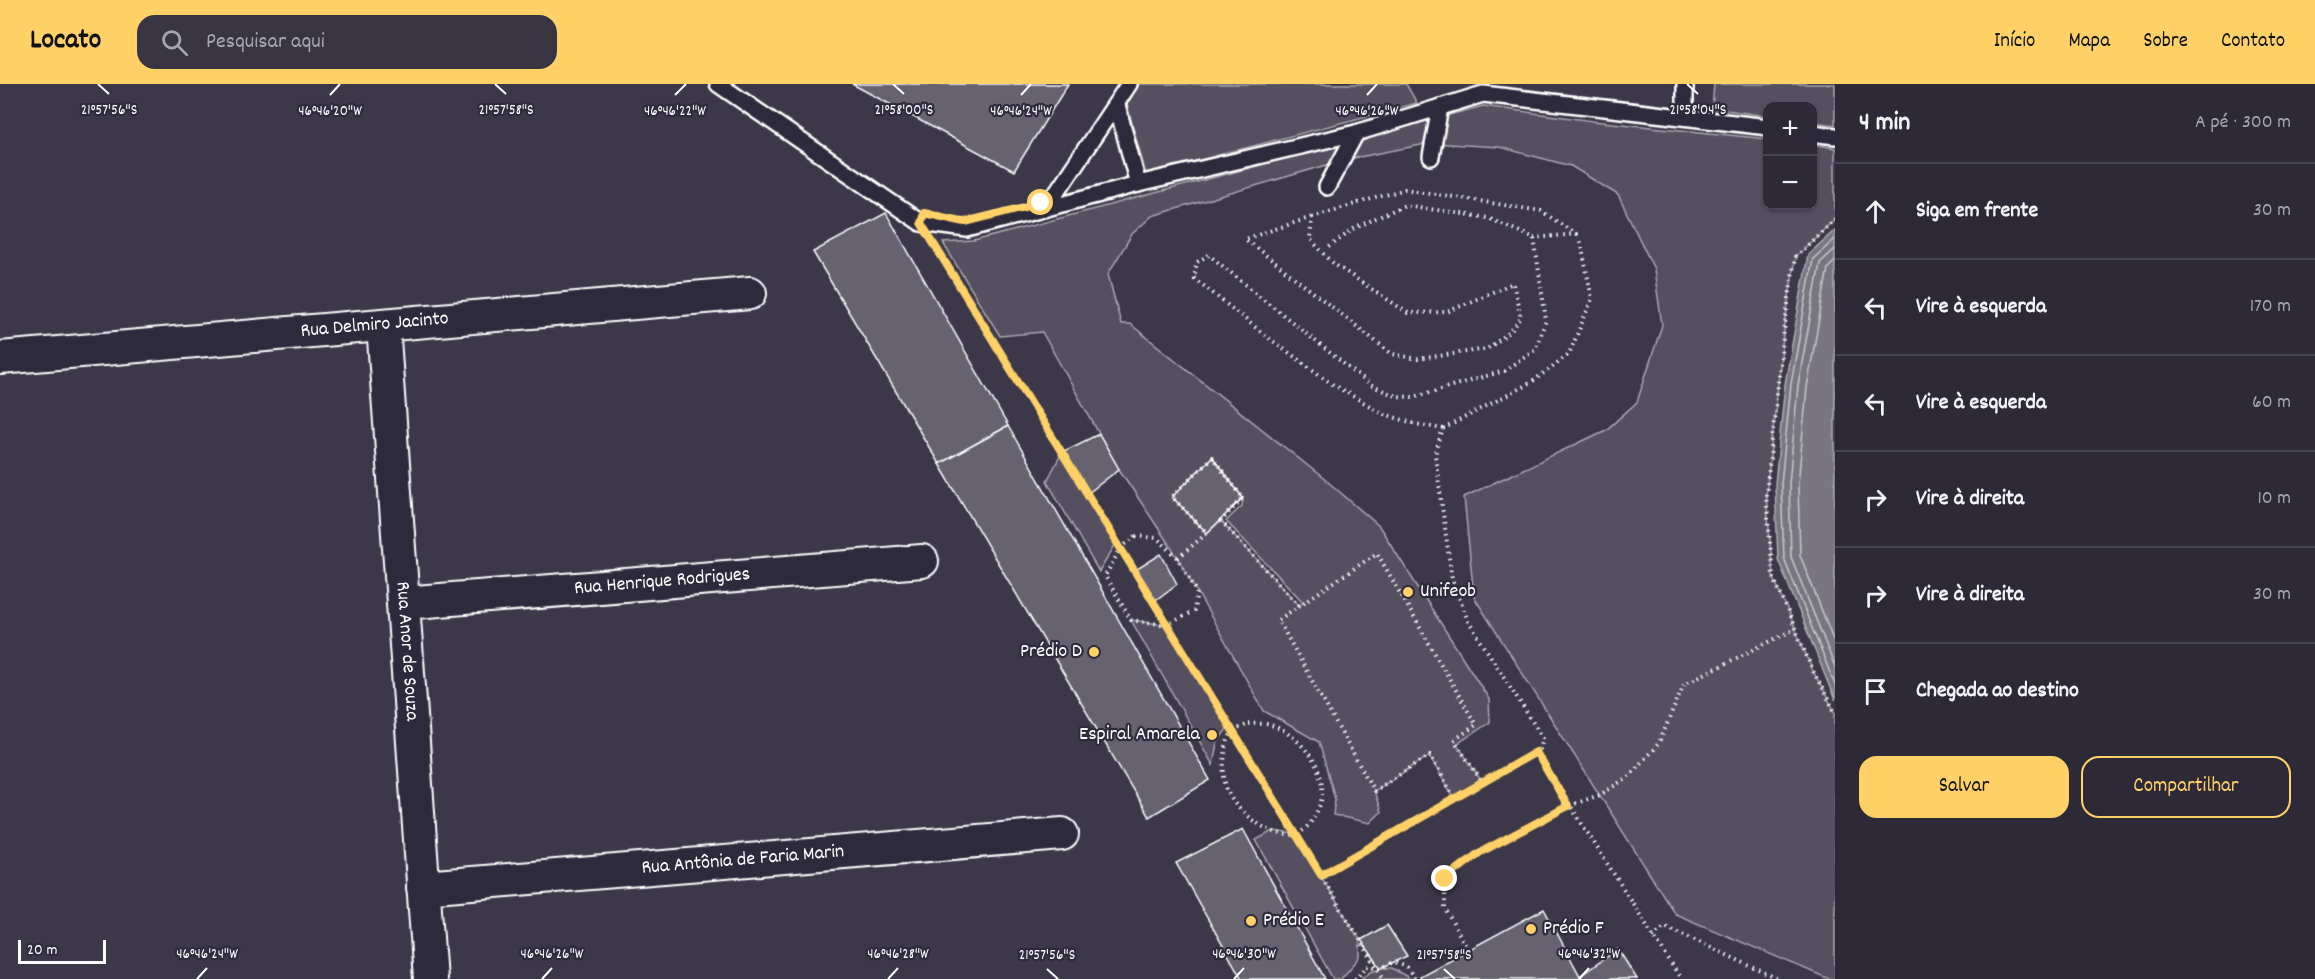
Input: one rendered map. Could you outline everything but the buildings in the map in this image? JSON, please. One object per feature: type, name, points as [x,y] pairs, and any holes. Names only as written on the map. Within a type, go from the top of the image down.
[{"type":"street","name":"Rua Delmiro Jacinto","points":[[0,358],[750,293]]},
{"type":"street","name":"Rua Anor de Souza","points":[[383,325],[430,979]]},
{"type":"street","name":"Rua Henrique Rodrigues","points":[[403,603],[922,561]]},
{"type":"street","name":"Rua Antônia de Faria Marin","points":[[423,887],[1062,834]]},
{"type":"lane","points":[[718,84],[921,223],[967,229],[1138,184],[1356,133],[1483,94],[1763,127]]},
{"type":"lane","points":[[1046,208],[1129,84]]},
{"type":"lane","points":[[1685,84],[1685,117]]},
{"type":"lane","points":[[1117,105],[1138,184]]},
{"type":"lane","points":[[1431,157],[1440,107]]},
{"type":"lane","points":[[1327,186],[1356,133]]},
{"type":"lane","points":[[1817,134],[1835,136]]},
{"type":"path","points":[[1312,216],[1310,239],[1334,264],[1408,313],[1447,312],[1514,283],[1521,318],[1510,332],[1487,349],[1418,359],[1392,354],[1245,238],[1312,216],[1405,189],[1541,211],[1576,234],[1534,238],[1488,218],[1405,205],[1355,228],[1328,248]]},
{"type":"path","points":[[1835,219],[1795,257],[1783,338],[1766,495],[1773,576],[1795,629],[1835,712]]},
{"type":"path","points":[[921,223],[1384,979]]},
{"type":"path","points":[[1534,238],[1546,320],[1535,349],[1504,371],[1413,397],[1396,396],[1370,385],[1209,255],[1197,262],[1194,278],[1266,336],[1335,386],[1384,414],[1416,424],[1443,429],[1532,382],[1569,354],[1592,299],[1580,237]]},
{"type":"path","points":[[1321,875],[1540,749],[1543,738],[1468,621],[1452,579],[1435,455],[1443,429]]},
{"type":"path","points":[[1178,558],[1207,533],[1172,497],[1212,457],[1243,498],[1221,521],[1299,605]]},
{"type":"path","points":[[1137,536],[1157,538],[1178,558],[1197,592],[1194,611],[1167,625],[1131,620],[1105,576],[1120,548],[1137,536]]},
{"type":"path","points":[[1454,797],[1430,755],[1374,791],[1278,620],[1377,553],[1476,725],[1454,740],[1482,782]]},
{"type":"path","points":[[1468,950],[1445,909],[1445,879],[1479,853],[1568,806],[1600,795],[1628,777],[1659,743],[1684,684],[1795,629]]},
{"type":"path","points":[[1248,724],[1270,724],[1295,738],[1317,765],[1323,786],[1319,809],[1309,826],[1295,834],[1273,831],[1249,819],[1227,792],[1222,768],[1227,742],[1233,732],[1248,724]]},
{"type":"path","points":[[1536,752],[1568,806],[1681,979]]},
{"type":"path","points":[[1653,937],[1665,926],[1778,979]]},
{"type":"path","points":[[1355,979],[1367,966],[1377,968],[1394,962],[1407,967],[1415,979]]},
{"type":"shaded area","points":[[1139,84],[1406,84],[1417,103],[1146,174],[1127,105]]},
{"type":"shaded area","points":[[1714,84],[1835,84],[1835,125],[1817,123],[1817,102],[1763,102],[1763,115],[1712,108]]},
{"type":"shaded area","points":[[1483,106],[1593,121],[1763,139],[1763,210],[1817,210],[1817,145],[1835,148],[1835,219],[1795,257],[1783,338],[1766,495],[1773,576],[1813,671],[1835,712],[1835,979],[1829,979],[1675,914],[1474,597],[1464,497],[1606,430],[1637,402],[1662,325],[1654,269],[1618,195],[1571,166],[1499,147],[1431,143],[1344,160],[1152,216],[1132,234],[1108,274],[1121,324],[1130,324],[1327,481],[1379,526],[1489,699],[1490,722],[1457,744],[1482,782],[1454,797],[1429,756],[1374,791],[1381,812],[1370,823],[1333,815],[1335,799],[1319,742],[1264,711],[1178,558],[1119,469],[1042,332],[1000,336],[943,243],[974,241]],"holes":[[[1212,457],[1243,498],[1242,506],[1226,521],[1303,602],[1299,605],[1221,521],[1207,533],[1173,497]]]},
{"type":"shaded area","points":[[1062,452],[1117,542],[1099,572],[1047,481]]},
{"type":"shaded area","points":[[1131,620],[1167,625],[1229,726],[1217,743],[1213,765]]},
{"type":"shaded area","points":[[1273,831],[1295,834],[1360,940],[1360,957],[1341,979],[1333,979],[1256,840]]},
{"type":"shaded area","points":[[1392,968],[1411,979],[1361,979],[1371,971]]},
{"type":"water","points":[[1835,230],[1835,700],[1778,559],[1775,484],[1785,384],[1808,255]]},
{"type":"place","name":"Unifeob","points":[[1408,592]]},
{"type":"place","name":"Prédio D","points":[[1094,652]]},
{"type":"place","name":"Espiral Amarela","points":[[1212,735]]},
{"type":"place","name":"Prédio E","points":[[1251,921]]},
{"type":"place","name":"Prédio F","points":[[1531,929]]},
{"type":"route","points":[[1041,203],[965,222],[924,213],[921,223],[1321,875],[1536,752],[1568,806],[1479,853],[1445,879]]}]
